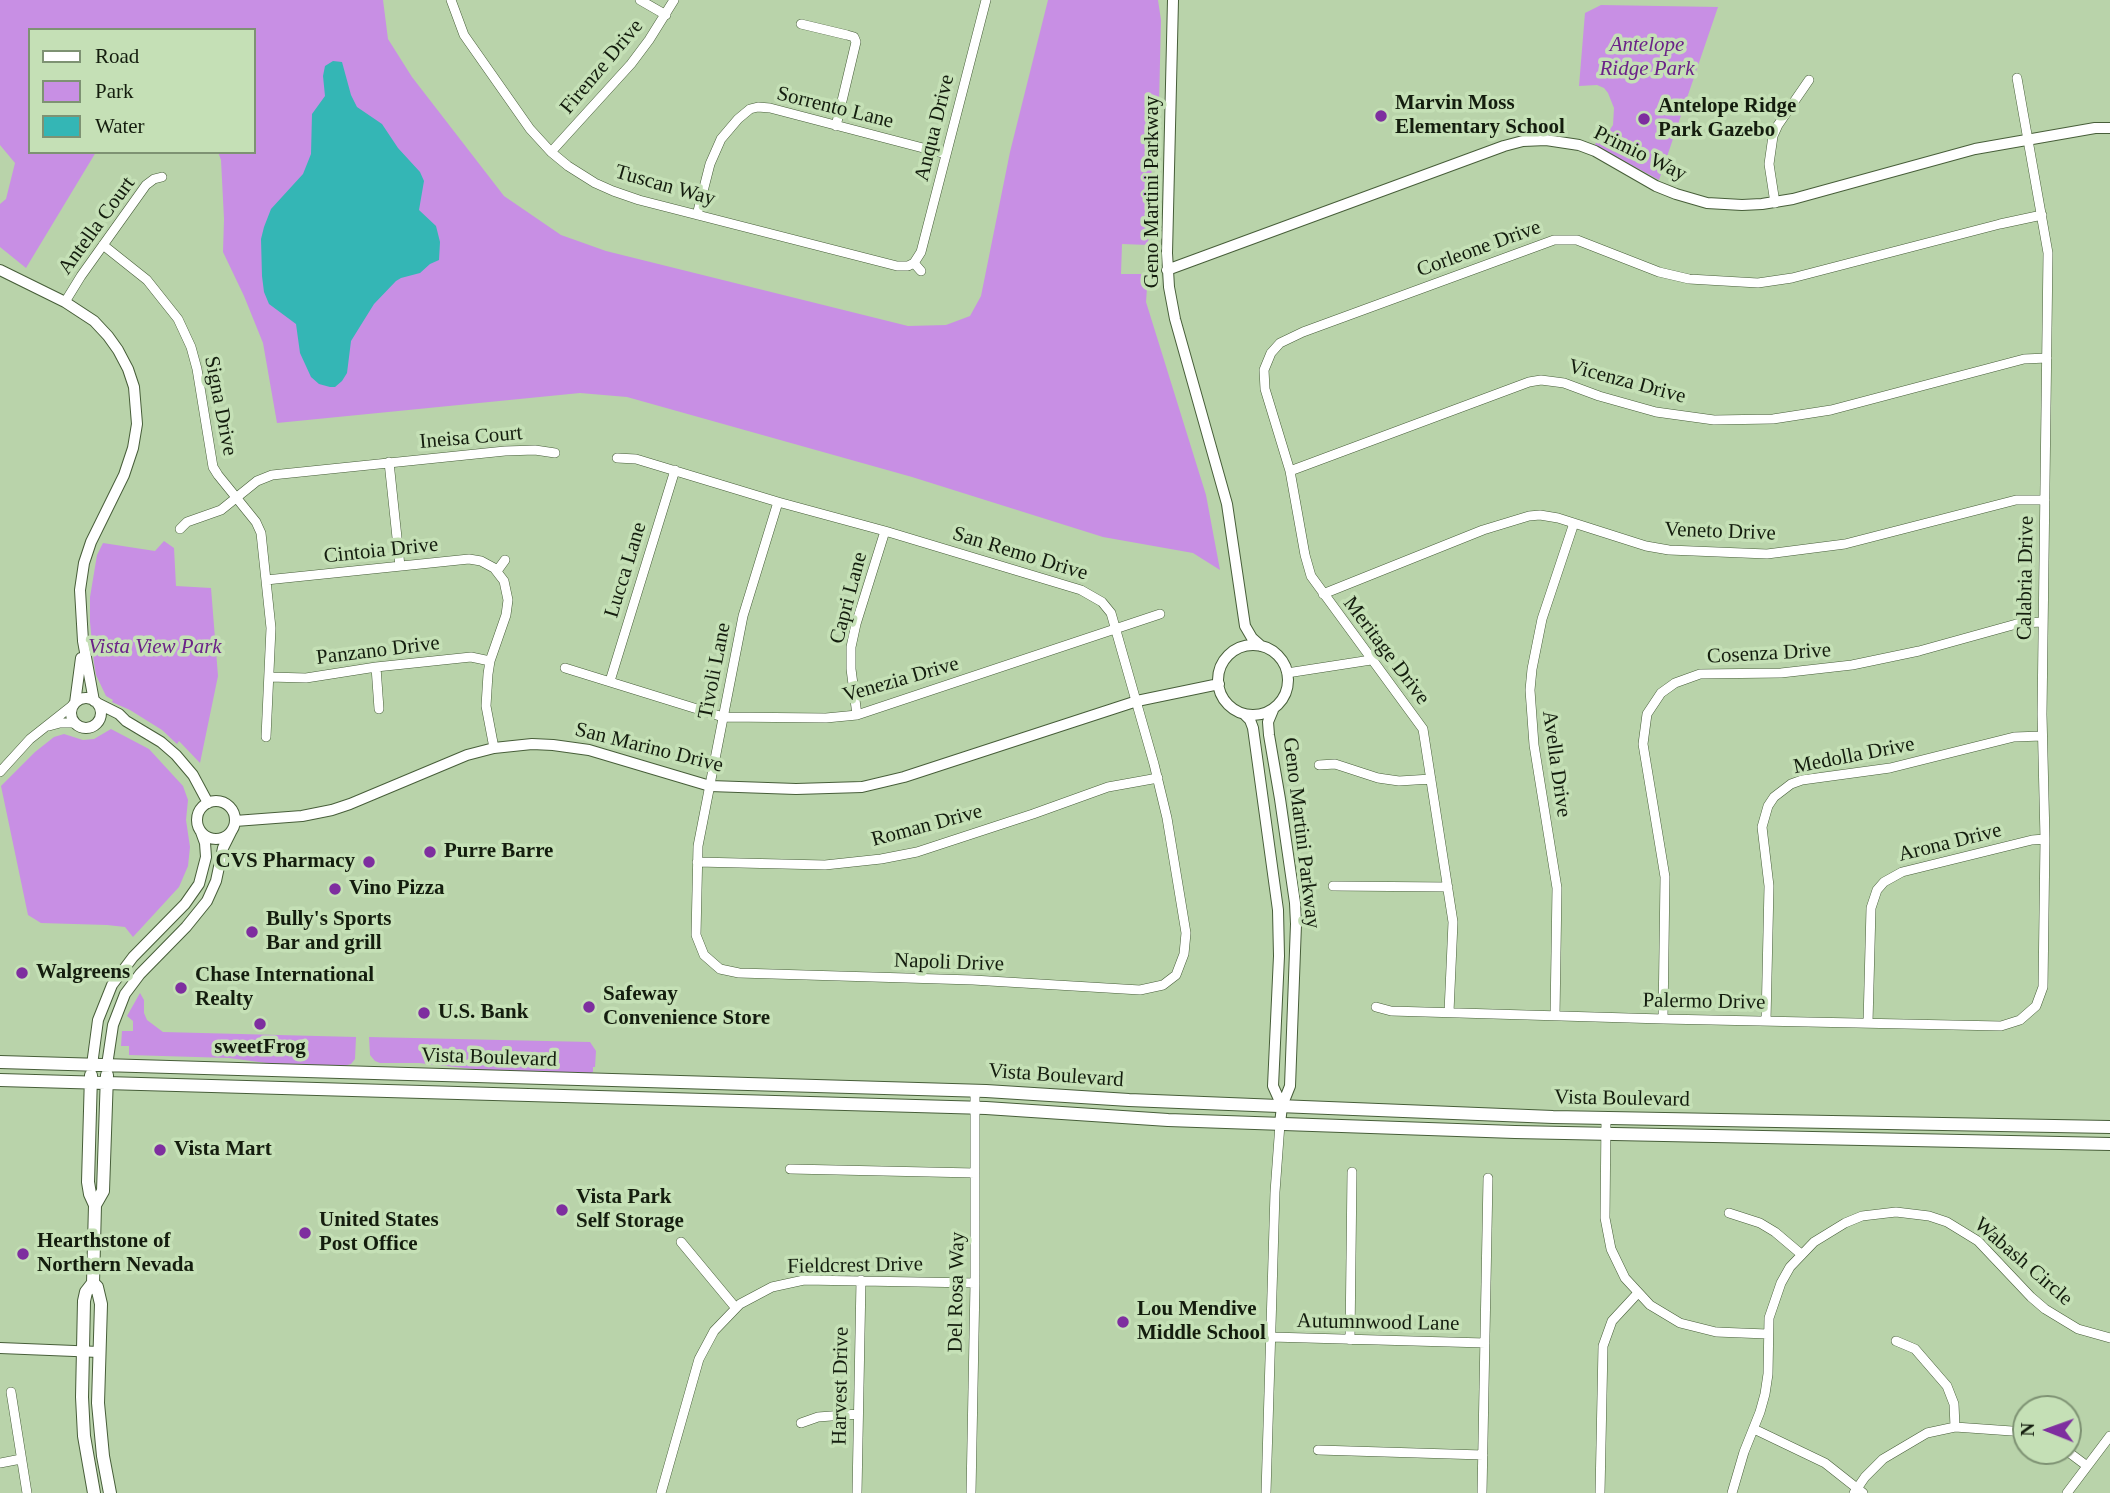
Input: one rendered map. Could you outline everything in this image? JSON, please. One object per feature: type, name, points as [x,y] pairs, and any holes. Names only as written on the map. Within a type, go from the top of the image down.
[{"type":"main road","name":"Vista Boulevard","points":[[0,1062],[975,1091],[1117,1100],[1606,1118],[2110,1127]]},
{"type":"main road","points":[[92,1065],[88,1182],[95,1205],[93,1283],[86,1292],[84,1301],[83,1351],[84,1436],[94,1493]]},
{"type":"main road","points":[[95,1205],[103,1191],[107,1065]]},
{"type":"main road","name":"Vista Boulevard","points":[[0,1080],[975,1108],[1129,1118],[1605,1135],[2110,1144]]},
{"type":"main road","points":[[93,1283],[97,1287],[101,1304],[100,1429],[110,1493]]},
{"type":"street","name":"Tuscan Way","points":[[451,0],[456,19],[472,48],[530,129],[551,152],[586,177],[612,191],[697,215],[897,266],[914,263]]},
{"type":"street","points":[[640,0],[666,15]]},
{"type":"street","name":"Firenze Drive","points":[[551,152],[631,64],[674,0]]},
{"type":"street","name":"Anqua Drive","points":[[914,263],[921,252],[986,0]]},
{"type":"street","name":"Geno Martini Parkway","points":[[1173,0],[1167,270],[1175,319],[1227,504],[1245,626]]},
{"type":"street","points":[[801,24],[856,35],[856,48],[836,126]]},
{"type":"street","name":"Calabria Drive","points":[[2017,78],[2048,253],[2042,987],[2036,1006],[2029,1014]]},
{"type":"street","points":[[1776,202],[1769,164],[1771,143],[1778,125],[1809,80]]},
{"type":"street","name":"Sorrento Lane","points":[[697,215],[716,149],[730,127],[749,107],[770,108],[946,154]]},
{"type":"street","name":"Primio Way","points":[[1167,270],[1523,141],[1560,141],[1586,147],[1656,186],[1694,200],[1728,205],[1776,202],[1975,149],[2095,128],[2110,128]]},
{"type":"street","name":"Antella Court","points":[[65,302],[146,185],[162,177]]},
{"type":"street","name":"Corleone Drive","points":[[1267,359],[1280,343],[1303,332],[1554,240],[1577,240],[1659,272],[1689,279],[1758,283],[1792,278],[2000,223],[2042,215]]},
{"type":"street","name":"Signa Drive","points":[[103,245],[147,280],[178,319],[191,347],[200,380],[213,467],[259,529],[271,628],[266,737]]},
{"type":"street","points":[[914,263],[921,271]]},
{"type":"street","points":[[0,270],[65,302],[94,321],[113,342],[128,369],[134,387],[136,432],[128,465],[99,523],[84,563],[80,590],[83,642],[95,702],[100,713],[97,722]]},
{"type":"street","name":"Vicenza Drive","points":[[1290,471],[1529,382],[1541,380],[1564,383],[1656,412],[1714,420],[1763,420],[1831,411],[2024,359],[2047,358]]},
{"type":"street","name":"Meritage Drive","points":[[1267,359],[1264,370],[1265,389],[1290,471],[1311,576],[1423,729],[1453,922],[1449,1012]]},
{"type":"street","name":"Ineisa Court","points":[[180,529],[193,520],[216,513],[260,479],[272,475],[505,451],[534,450],[555,453]]},
{"type":"street","name":"San Remo Drive","points":[[617,458],[636,459],[885,531],[1081,590],[1102,602],[1111,613],[1116,629],[1167,818],[1186,933],[1184,954],[1176,975]]},
{"type":"street","points":[[389,462],[400,566]]},
{"type":"street","name":"Lucca Lane","points":[[610,681],[676,470]]},
{"type":"street","name":"Veneto Drive","points":[[1323,594],[1516,518],[1540,515],[1646,546],[1669,550],[1767,554],[1845,544],[2016,500],[2045,500]]},
{"type":"street","name":"Tivoli Lane","points":[[717,967],[704,955],[696,935],[698,846],[744,616],[778,502]]},
{"type":"street","name":"Avella Drive","points":[[1555,1016],[1557,888],[1534,745],[1530,690],[1542,619],[1574,523]]},
{"type":"street","name":"Capri Lane","points":[[857,715],[851,647],[885,531]]},
{"type":"street","name":"Cintoia Drive","points":[[266,580],[469,559],[486,563],[497,571]]},
{"type":"street","points":[[494,748],[486,706],[490,661],[506,615],[508,600],[507,587],[497,571],[505,560]]},
{"type":"street","name":"Venezia Drive","points":[[565,668],[723,717],[826,718],[857,715],[1160,614]]},
{"type":"street","name":"Cosenza Drive","points":[[1663,1020],[1665,877],[1643,744],[1647,714],[1661,693],[1675,683],[1700,674],[1781,673],[1852,666],[2020,623],[2043,622]]},
{"type":"street","points":[[1245,626],[1250,636],[1279,657],[1288,681],[1284,695],[1273,710],[1255,715],[1244,714],[1229,705],[1222,696],[1219,684],[1220,666],[1236,649],[1245,626]]},
{"type":"street","points":[[75,723],[72,717],[79,684],[83,642]]},
{"type":"street","points":[[1236,649],[1249,645],[1261,646]]},
{"type":"street","name":"Panzano Drive","points":[[269,677],[306,678],[471,657],[490,661]]},
{"type":"street","points":[[1287,673],[1371,660]]},
{"type":"street","points":[[376,667],[379,709]]},
{"type":"street","name":"San Marino Drive","points":[[234,826],[341,807],[467,755],[494,748],[532,744],[577,747],[710,786],[796,789],[862,787],[904,777],[1137,701],[1219,684]]},
{"type":"street","points":[[0,772],[30,739],[84,698],[119,714],[176,755],[193,775],[208,803]]},
{"type":"street","name":"Geno Martini Parkway","points":[[1273,710],[1268,722],[1269,735],[1295,902],[1296,924],[1290,1086],[1282,1106]]},
{"type":"street","name":"Geno Martini Parkway","points":[[1244,714],[1254,728],[1278,910],[1279,956],[1273,1086],[1282,1106]]},
{"type":"street","points":[[47,727],[60,723],[75,723],[86,727],[110,720],[126,721]]},
{"type":"street","name":"Medolla Drive","points":[[1766,1021],[1769,886],[1762,827],[1768,806],[1774,797],[1791,784],[1802,780],[1890,768],[2014,737],[2042,736]]},
{"type":"street","points":[[1319,765],[1335,764],[1378,778],[1431,779]]},
{"type":"street","name":"Roman Drive","points":[[697,862],[825,865],[881,859],[917,852],[1108,787],[1158,778]]},
{"type":"street","points":[[92,1065],[100,1010],[117,977],[185,904],[199,884],[206,857],[197,817],[200,808],[217,802],[233,811],[234,826],[223,848],[216,881],[207,901],[125,994],[113,1026],[107,1065]]},
{"type":"street","points":[[201,832],[206,836],[218,837],[227,835],[234,826]]},
{"type":"street","name":"Arona Drive","points":[[1868,1023],[1871,908],[1877,890],[1884,882],[1902,872],[2045,839]]},
{"type":"street","points":[[1333,886],[1448,887]]},
{"type":"street","name":"Napoli Drive","points":[[717,967],[739,974],[973,980],[1140,990],[1163,985],[1176,975]]},
{"type":"street","name":"Palermo Drive","points":[[1376,1007],[1391,1011],[1663,1020],[2001,1026],[2029,1014]]},
{"type":"street","name":"Del Rosa Way","points":[[971,1493],[975,1091]]},
{"type":"street","points":[[1266,1493],[1275,1192],[1282,1106]]},
{"type":"street","points":[[1606,1118],[1604,1204],[1607,1235],[1617,1264],[1637,1294],[1665,1315],[1697,1329],[1767,1334]]},
{"type":"street","points":[[790,1169],[975,1173]]},
{"type":"street","points":[[1350,1340],[1352,1172]]},
{"type":"street","points":[[1482,1493],[1488,1178]]},
{"type":"street","name":"Wabash Circle","points":[[1732,1493],[1765,1394],[1768,1374],[1767,1334],[1773,1301],[1781,1283],[1801,1254],[1829,1231],[1862,1216],[1896,1212],[1929,1216],[1963,1230],[1978,1241],[2045,1309],[2078,1329],[2110,1338]]},
{"type":"street","points":[[1729,1213],[1760,1223],[1801,1254]]},
{"type":"street","points":[[681,1242],[735,1307]]},
{"type":"street","name":"Fieldcrest Drive","points":[[661,1493],[699,1359],[714,1331],[735,1307],[755,1294],[787,1282],[804,1280],[975,1283]]},
{"type":"street","name":"Harvest Drive","points":[[857,1493],[860,1280]]},
{"type":"street","points":[[1600,1493],[1603,1346],[1612,1321],[1637,1294]]},
{"type":"street","name":"Autumnwood Lane","points":[[1271,1337],[1485,1343]]},
{"type":"street","points":[[1896,1341],[1915,1349],[1947,1386],[1954,1404],[1955,1427]]},
{"type":"street","points":[[0,1348],[99,1352]]},
{"type":"street","points":[[12,1392],[27,1493]]},
{"type":"street","points":[[801,1423],[818,1417],[858,1414]]},
{"type":"street","points":[[1754,1429],[1825,1462],[1858,1491],[1883,1459],[1927,1433],[1955,1427],[2012,1431]]},
{"type":"street","points":[[2067,1493],[2110,1436]]},
{"type":"street","points":[[1318,1450],[1483,1455]]},
{"type":"street","points":[[0,1462],[21,1459]]},
{"type":"street","points":[[2082,1462],[2087,1466]]},
{"type":"green space","points":[[0,0],[383,0],[388,39],[412,77],[504,196],[561,235],[606,251],[908,326],[946,325],[970,316],[981,296],[1010,152],[1048,0],[1158,0],[1161,20],[1159,103],[1154,120],[1148,245],[1122,244],[1121,274],[1148,274],[1146,302],[1206,495],[1220,570],[1193,553],[1103,537],[912,477],[627,397],[580,393],[277,423],[263,343],[223,252],[224,219],[219,154],[256,154],[256,28],[28,28],[28,154],[95,154],[26,268],[0,247],[0,204],[6,199],[15,163],[0,145]]},
{"type":"green space","name":"Antelope Ridge Park","points":[[1601,5],[1718,7],[1659,180],[1595,145],[1598,138],[1613,125],[1614,108],[1604,88],[1597,85],[1579,86],[1585,13]]},
{"type":"green space","name":"Vista View Park","points":[[164,541],[174,548],[176,586],[211,588],[218,676],[200,763],[179,741],[177,744],[162,730],[112,702],[113,700],[106,696],[96,675],[94,663],[90,597],[97,555],[103,543],[155,551]]},
{"type":"green space","points":[[111,729],[149,749],[183,786],[188,800],[188,866],[179,887],[133,937],[125,927],[41,923],[28,915],[1,786],[54,737],[64,734],[83,740],[94,739]]},
{"type":"green space","points":[[140,993],[144,1000],[147,1020],[163,1032],[356,1037],[355,1059],[344,1066],[274,1064],[229,1058],[129,1055],[129,1046],[121,1046],[122,1031],[133,1031],[133,1021],[127,1016]]},
{"type":"green space","points":[[369,1037],[590,1042],[596,1051],[595,1067],[589,1074],[492,1071],[419,1063],[380,1063],[370,1055]]},
{"type":"water","points":[[333,61],[342,62],[357,107],[382,124],[398,148],[420,172],[424,181],[419,210],[436,226],[440,242],[439,260],[420,273],[396,281],[374,304],[351,341],[347,373],[335,387],[330,387],[319,384],[311,377],[300,353],[296,324],[269,304],[262,276],[261,239],[271,209],[303,174],[311,154],[312,114],[325,96],[325,66]]},
{"type":"place","name":"Marvin Moss Elementary School","points":[[1381,116]]},
{"type":"place","name":"Antelope Ridge Park Gazebo","points":[[1644,119]]},
{"type":"place","name":"Purre Barre","points":[[430,852]]},
{"type":"place","name":"CVS Pharmacy","points":[[369,862]]},
{"type":"place","name":"Vino Pizza","points":[[335,889]]},
{"type":"place","name":"Bully's Sports Bar and grill","points":[[252,932]]},
{"type":"place","name":"Walgreens","points":[[22,973]]},
{"type":"place","name":"Chase International Realty","points":[[181,988]]},
{"type":"place","name":"Safeway Convenience Store","points":[[589,1007]]},
{"type":"place","name":"U.S. Bank","points":[[424,1013]]},
{"type":"place","name":"sweetFrog","points":[[260,1024]]},
{"type":"place","name":"Vista Mart","points":[[160,1150]]},
{"type":"place","name":"Vista Park Self Storage","points":[[562,1210]]},
{"type":"place","name":"United States Post Office","points":[[305,1233]]},
{"type":"place","name":"Hearthstone of Northern Nevada","points":[[23,1254]]},
{"type":"place","name":"Lou Mendive Middle School","points":[[1123,1322]]}]
